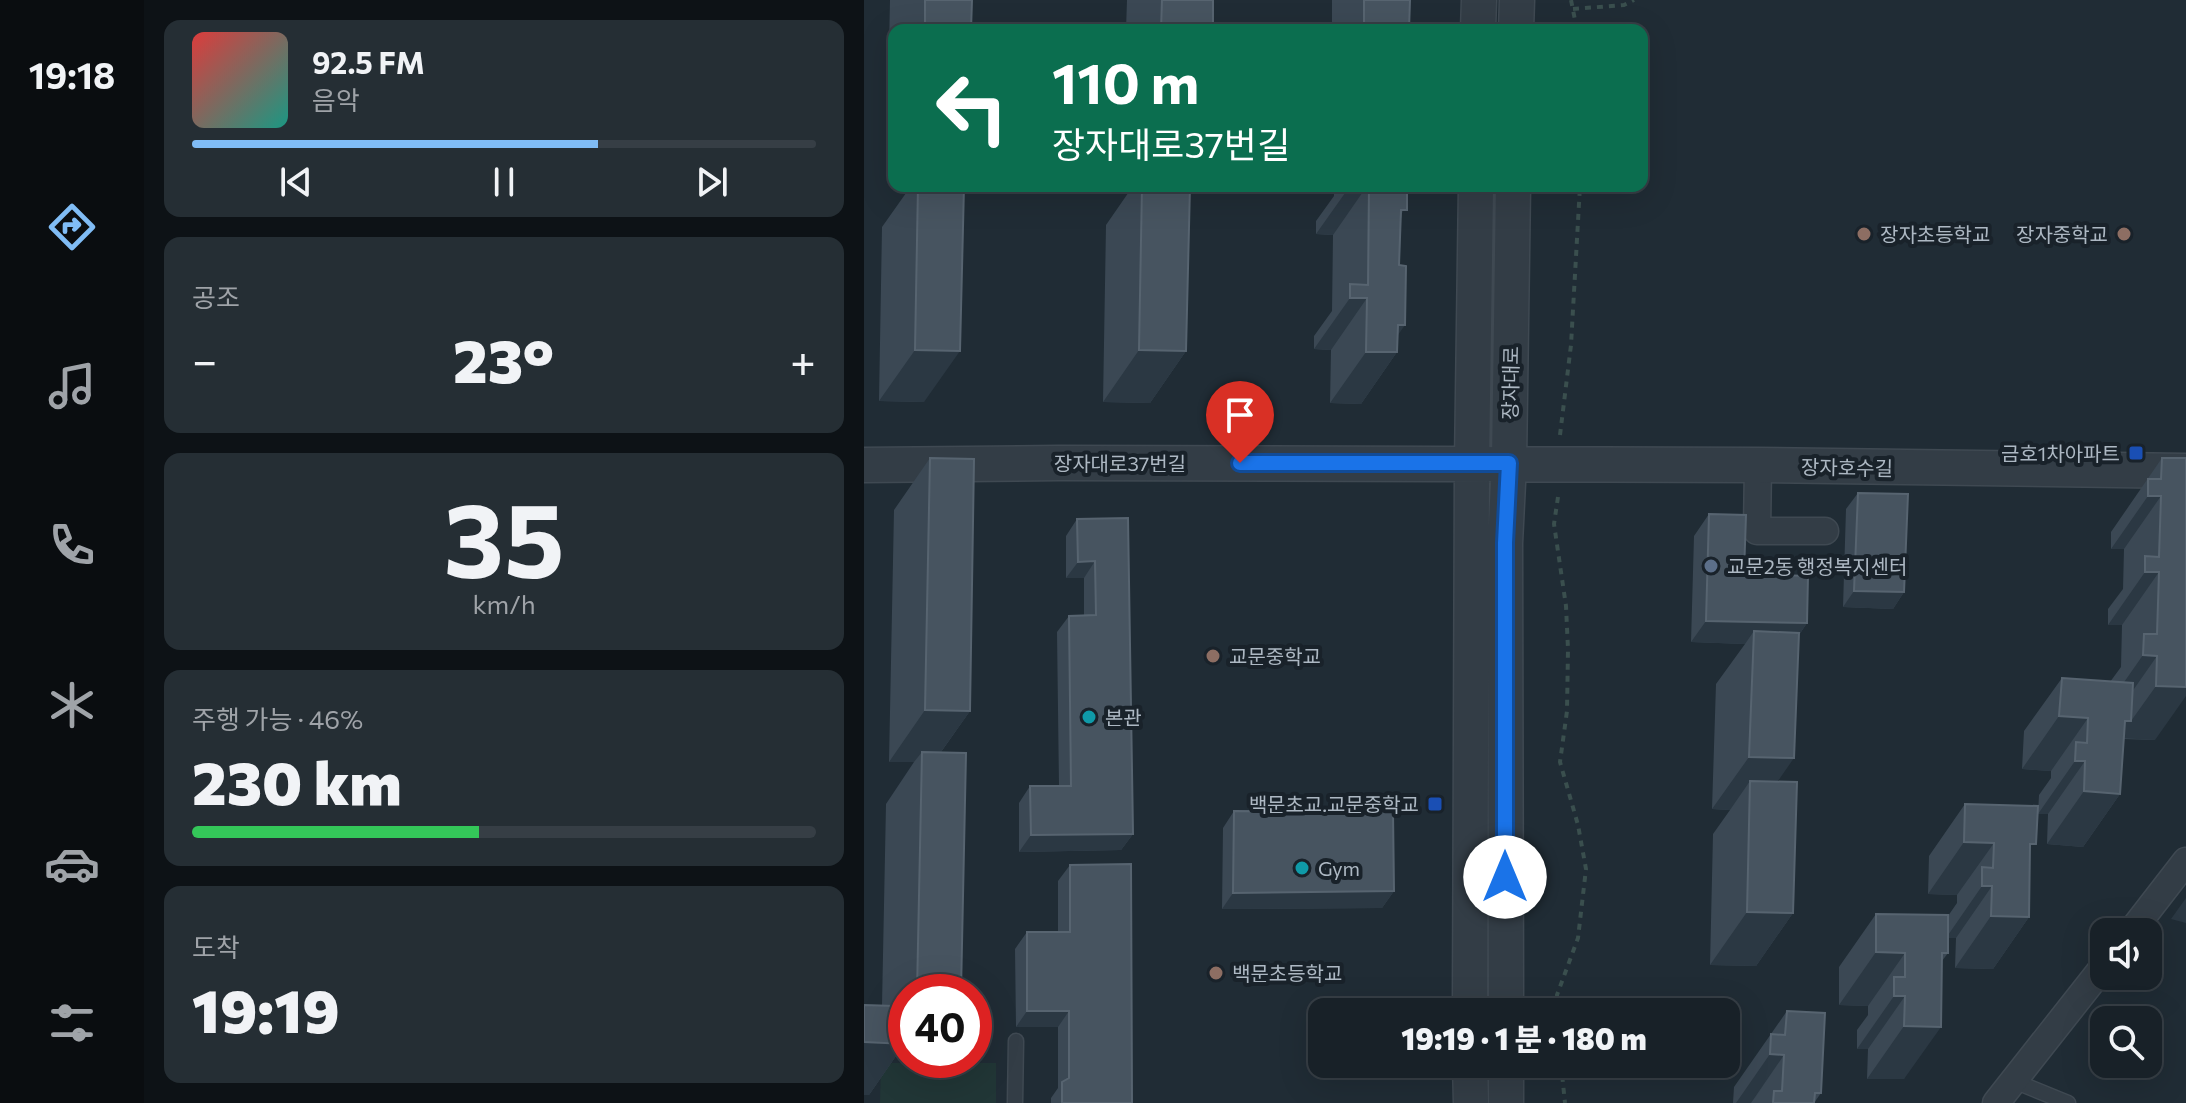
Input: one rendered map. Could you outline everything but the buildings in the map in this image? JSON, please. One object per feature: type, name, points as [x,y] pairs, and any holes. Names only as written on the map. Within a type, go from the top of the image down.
[{"type":"street","points":[[1478,24],[1479,0]]},
{"type":"street","points":[[1516,24],[1517,0]]},
{"type":"street","name":"장자대로","points":[[1470,998],[1476,192]]},
{"type":"street","name":"장자대로","points":[[1506,998],[1505,543],[1513,192]]},
{"type":"street","name":"장자대로37번길","points":[[864,465],[1509,463]]},
{"type":"street","name":"장자호수길","points":[[1509,463],[2186,471]]},
{"type":"street","points":[[1758,465],[1757,531],[1825,531]]},
{"type":"street","points":[[2142,918],[2186,861]]},
{"type":"street","points":[[1996,1103],[2090,984]]},
{"type":"street","points":[[1470,1078],[1471,1103]]},
{"type":"street","points":[[1506,1078],[1506,1103]]},
{"type":"lane","points":[[1015,1103],[1016,1041]]},
{"type":"lane","points":[[2014,1081],[2068,1103]]},
{"type":"path","points":[[1571,0],[1576,24]]},
{"type":"path","points":[[1573,9],[1624,5],[1634,0]]},
{"type":"path","points":[[1559,444],[1571,345],[1580,192]]},
{"type":"path","points":[[1557,998],[1578,938],[1586,869],[1578,825],[1560,762],[1567,711],[1568,649],[1566,606],[1554,524],[1558,497]]},
{"type":"path","points":[[1562,1078],[1565,1103]]},
{"type":"green space","points":[[881,1063],[888,1063],[888,1078],[992,1078],[992,1063],[996,1063],[996,1103],[880,1103]]},
{"type":"place","name":"장자초등학교","points":[[1864,234]]},
{"type":"place","name":"장자중학교","points":[[2124,234]]},
{"type":"place","name":"금호1차아파트","points":[[2136,453]]},
{"type":"place","name":"교문2동 행정복지센터","points":[[1711,566]]},
{"type":"place","name":"교문중학교","points":[[1213,656]]},
{"type":"place","name":"본관","points":[[1089,717]]},
{"type":"place","name":"백문초교.교문중학교","points":[[1435,804]]},
{"type":"place","name":"Gym","points":[[1302,868]]},
{"type":"place","name":"백문초등학교","points":[[1216,973]]},
{"type":"route","points":[[1240,463],[1509,463],[1505,543],[1505,877]]}]
